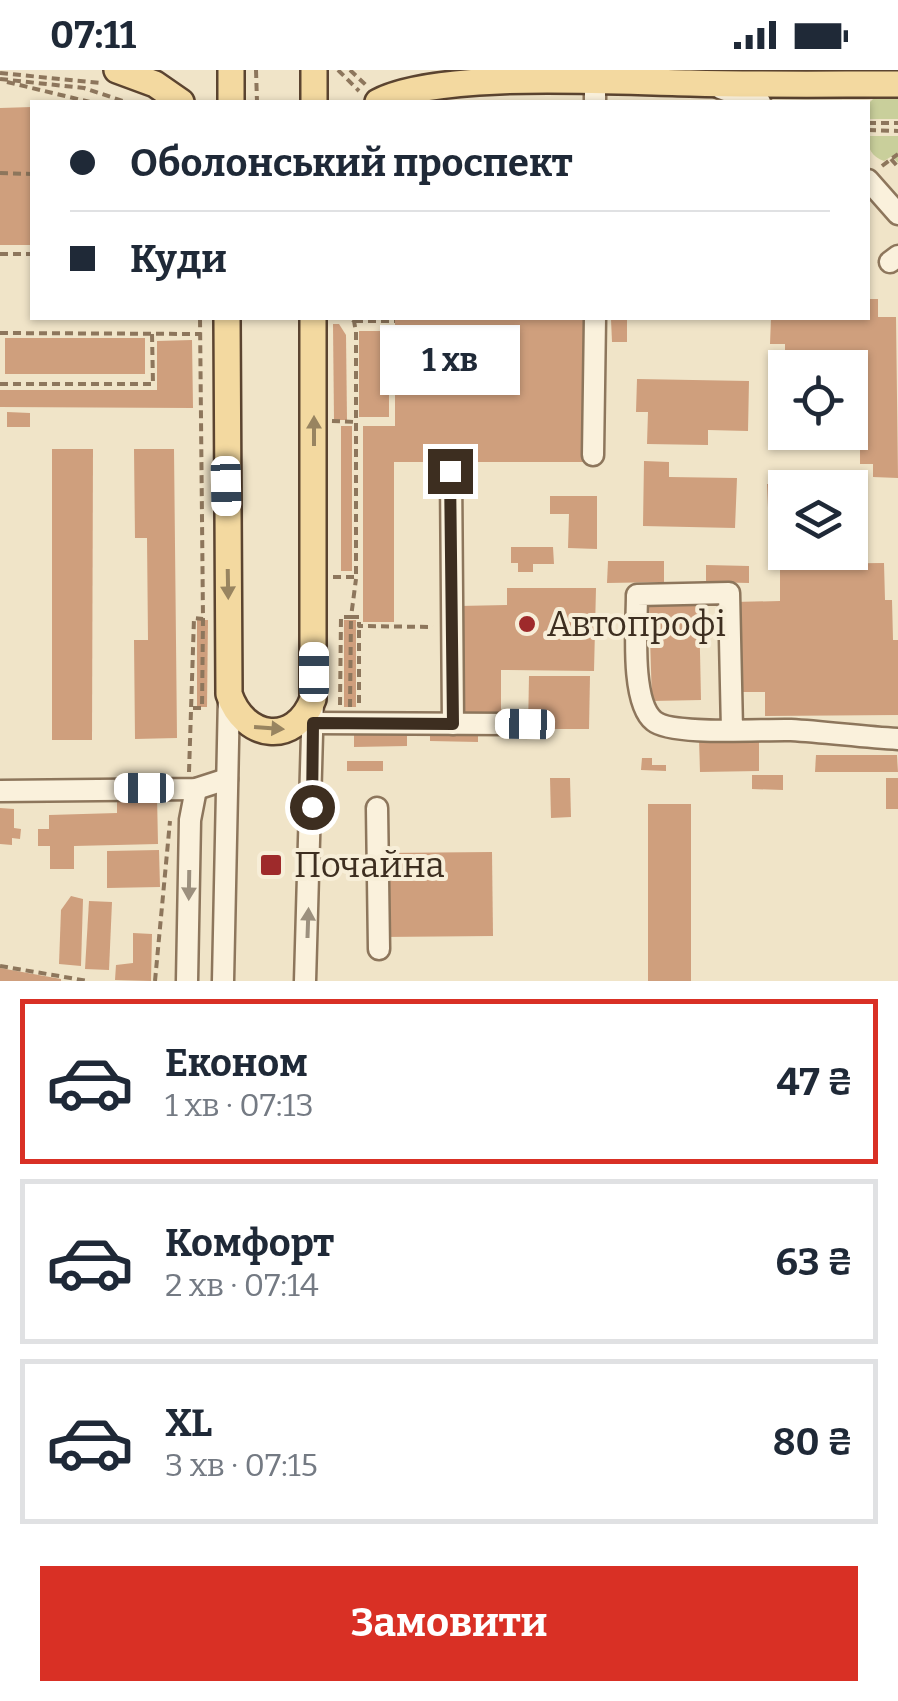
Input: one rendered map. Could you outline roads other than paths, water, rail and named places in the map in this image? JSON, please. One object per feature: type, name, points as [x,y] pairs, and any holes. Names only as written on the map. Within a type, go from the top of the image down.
[{"type":"main road","points":[[231,100],[232,70]]},
{"type":"main road","points":[[314,70],[314,100]]},
{"type":"main road","points":[[468,70],[595,92],[709,84],[898,84]]},
{"type":"main road","points":[[111,77],[155,84],[178,100]]},
{"type":"main road","points":[[372,100],[420,87],[516,80]]},
{"type":"main road","points":[[227,320],[229,694],[239,716],[258,730],[269,732],[281,731],[313,711],[313,320]]},
{"type":"street","points":[[709,84],[754,100]]},
{"type":"street","points":[[852,100],[869,84]]},
{"type":"street","points":[[873,174],[898,214]]},
{"type":"street","points":[[593,455],[595,320]]},
{"type":"street","points":[[450,471],[453,724]]},
{"type":"street","points":[[732,730],[730,593],[637,594],[638,678],[642,704],[653,721],[671,729],[732,730],[790,730],[898,739]]},
{"type":"street","points":[[223,981],[229,694]]},
{"type":"street","points":[[305,981],[313,711],[453,724],[525,724]]},
{"type":"street","points":[[0,790],[227,779]]},
{"type":"street","points":[[187,981],[192,783]]},
{"type":"street","points":[[377,808],[379,948]]},
{"type":"place","name":"Автопрофі","points":[[527,624]]},
{"type":"place","name":"Почайна","points":[[271,865]]}]
